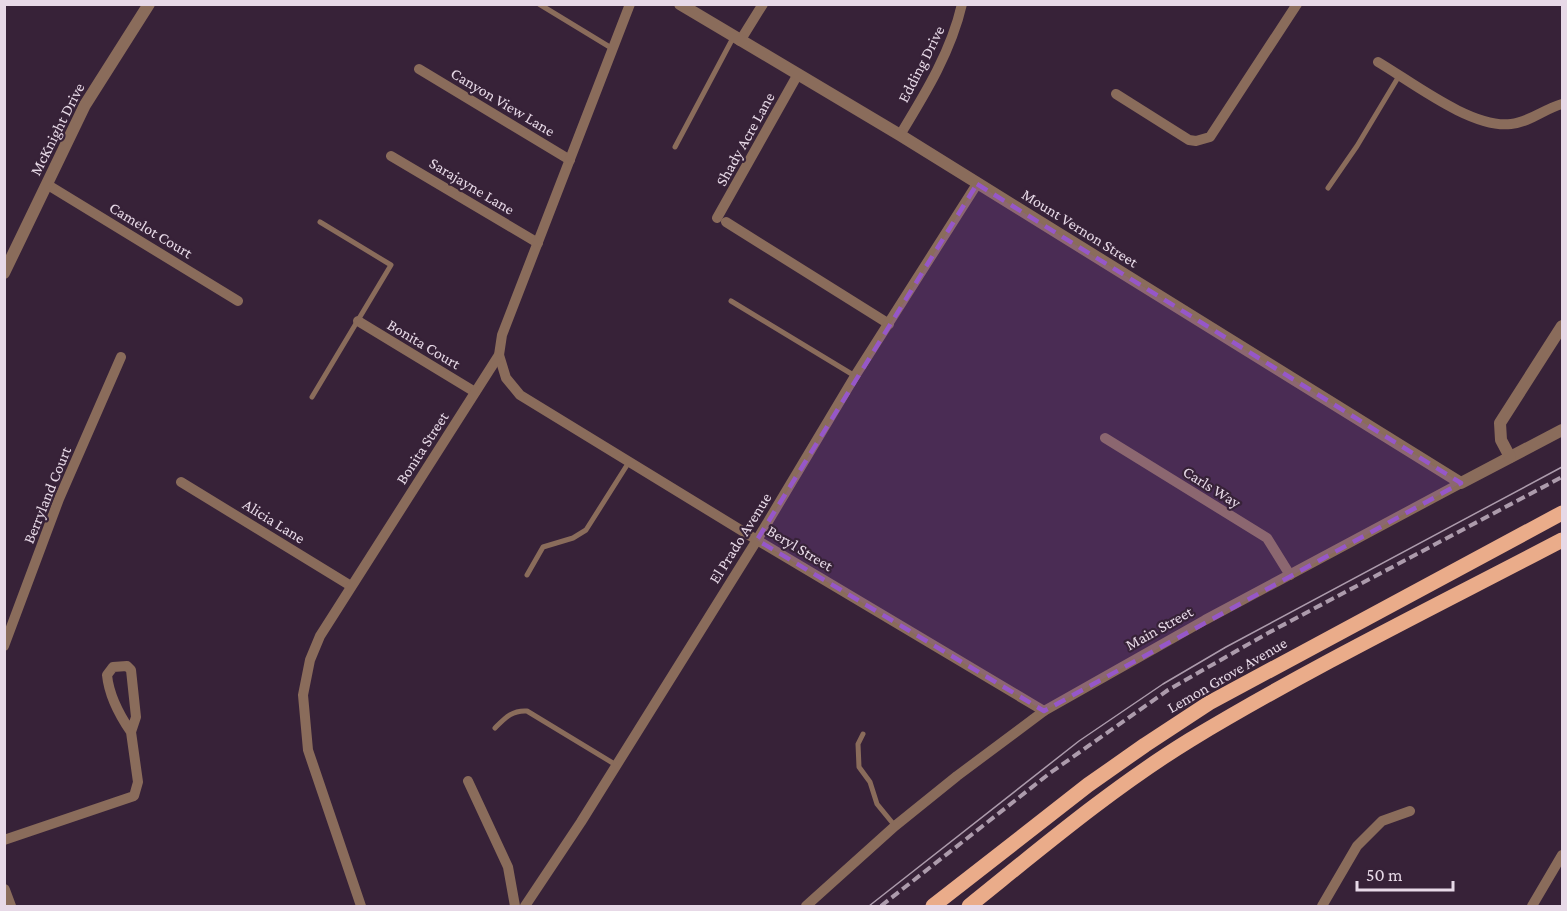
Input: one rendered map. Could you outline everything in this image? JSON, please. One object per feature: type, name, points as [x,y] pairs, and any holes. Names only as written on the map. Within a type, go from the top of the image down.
[{"type":"main road","name":"Lemon Grove Avenue","points":[[933,906],[1088,785],[1209,703],[1563,513]]},
{"type":"main road","points":[[969,906],[1117,791],[1188,742],[1276,690],[1563,540]]},
{"type":"main road","points":[[984,866],[999,882]]},
{"type":"street","name":"McKnight Drive","points":[[4,273],[85,105],[148,4]]},
{"type":"street","name":"Bonita Street","points":[[361,906],[308,750],[303,695],[310,660],[320,636],[499,355],[502,335],[630,4]]},
{"type":"street","name":"Mount Vernon Street","points":[[680,4],[900,135],[1461,483]]},
{"type":"street","points":[[737,39],[763,4]]},
{"type":"street","name":"Edding Drive","points":[[900,135],[931,85],[957,26],[962,4]]},
{"type":"street","points":[[1116,94],[1189,140],[1196,141],[1210,137],[1297,4]]},
{"type":"street","points":[[1378,62],[1468,116],[1490,124],[1521,122],[1563,104]]},
{"type":"street","name":"Canyon View Lane","points":[[419,69],[570,160]]},
{"type":"street","name":"Shady Acre Lane","points":[[798,74],[722,220],[889,324]]},
{"type":"street","name":"Sarajayne Lane","points":[[391,156],[538,243]]},
{"type":"street","name":"El Prado Avenue","points":[[525,906],[616,766],[757,540],[855,376],[977,184]]},
{"type":"street","name":"Camelot Court","points":[[48,185],[238,301]]},
{"type":"street","name":"Bonita Court","points":[[358,321],[475,392]]},
{"type":"street","points":[[1510,457],[1501,440],[1500,423],[1563,326]]},
{"type":"street","name":"Beryl Street","points":[[499,355],[506,378],[520,395],[1044,711]]},
{"type":"street","name":"Berryland Court","points":[[4,646],[59,499],[121,357]]},
{"type":"street","name":"Main Street","points":[[806,906],[895,826],[1044,711],[1290,575],[1563,430]]},
{"type":"street","name":"Carls Way","points":[[1105,438],[1267,538],[1290,575]]},
{"type":"street","name":"Alicia Lane","points":[[181,482],[351,586]]},
{"type":"street","points":[[4,840],[134,796],[138,782],[131,732],[108,686],[107,675],[113,667],[127,666],[132,670],[136,717],[131,732]]},
{"type":"street","points":[[468,781],[508,867],[515,906]]},
{"type":"street","points":[[1322,906],[1357,846],[1382,821],[1410,811]]},
{"type":"street","points":[[1532,906],[1563,855]]},
{"type":"street","points":[[4,890],[10,906]]},
{"type":"lane","points":[[539,4],[613,49]]},
{"type":"lane","points":[[675,147],[737,39]]},
{"type":"lane","points":[[1328,188],[1357,146],[1400,75]]},
{"type":"lane","points":[[312,397],[391,264],[320,222]]},
{"type":"lane","points":[[731,301],[855,376]]},
{"type":"lane","points":[[527,575],[543,547],[573,538],[586,530],[629,462]]},
{"type":"lane","points":[[495,728],[506,717],[518,710],[527,711],[616,766]]},
{"type":"lane","points":[[863,734],[858,744],[859,767],[870,782],[877,804],[895,826]]},
{"type":"highlighted area","points":[[977,184],[1461,483],[1044,711],[757,540]]},
{"type":"tram line","points":[[869,906],[1079,741],[1163,684],[1226,647],[1562,467]]},
{"type":"railway","points":[[881,906],[1050,773],[1168,690],[1268,633],[1562,477]]}]
